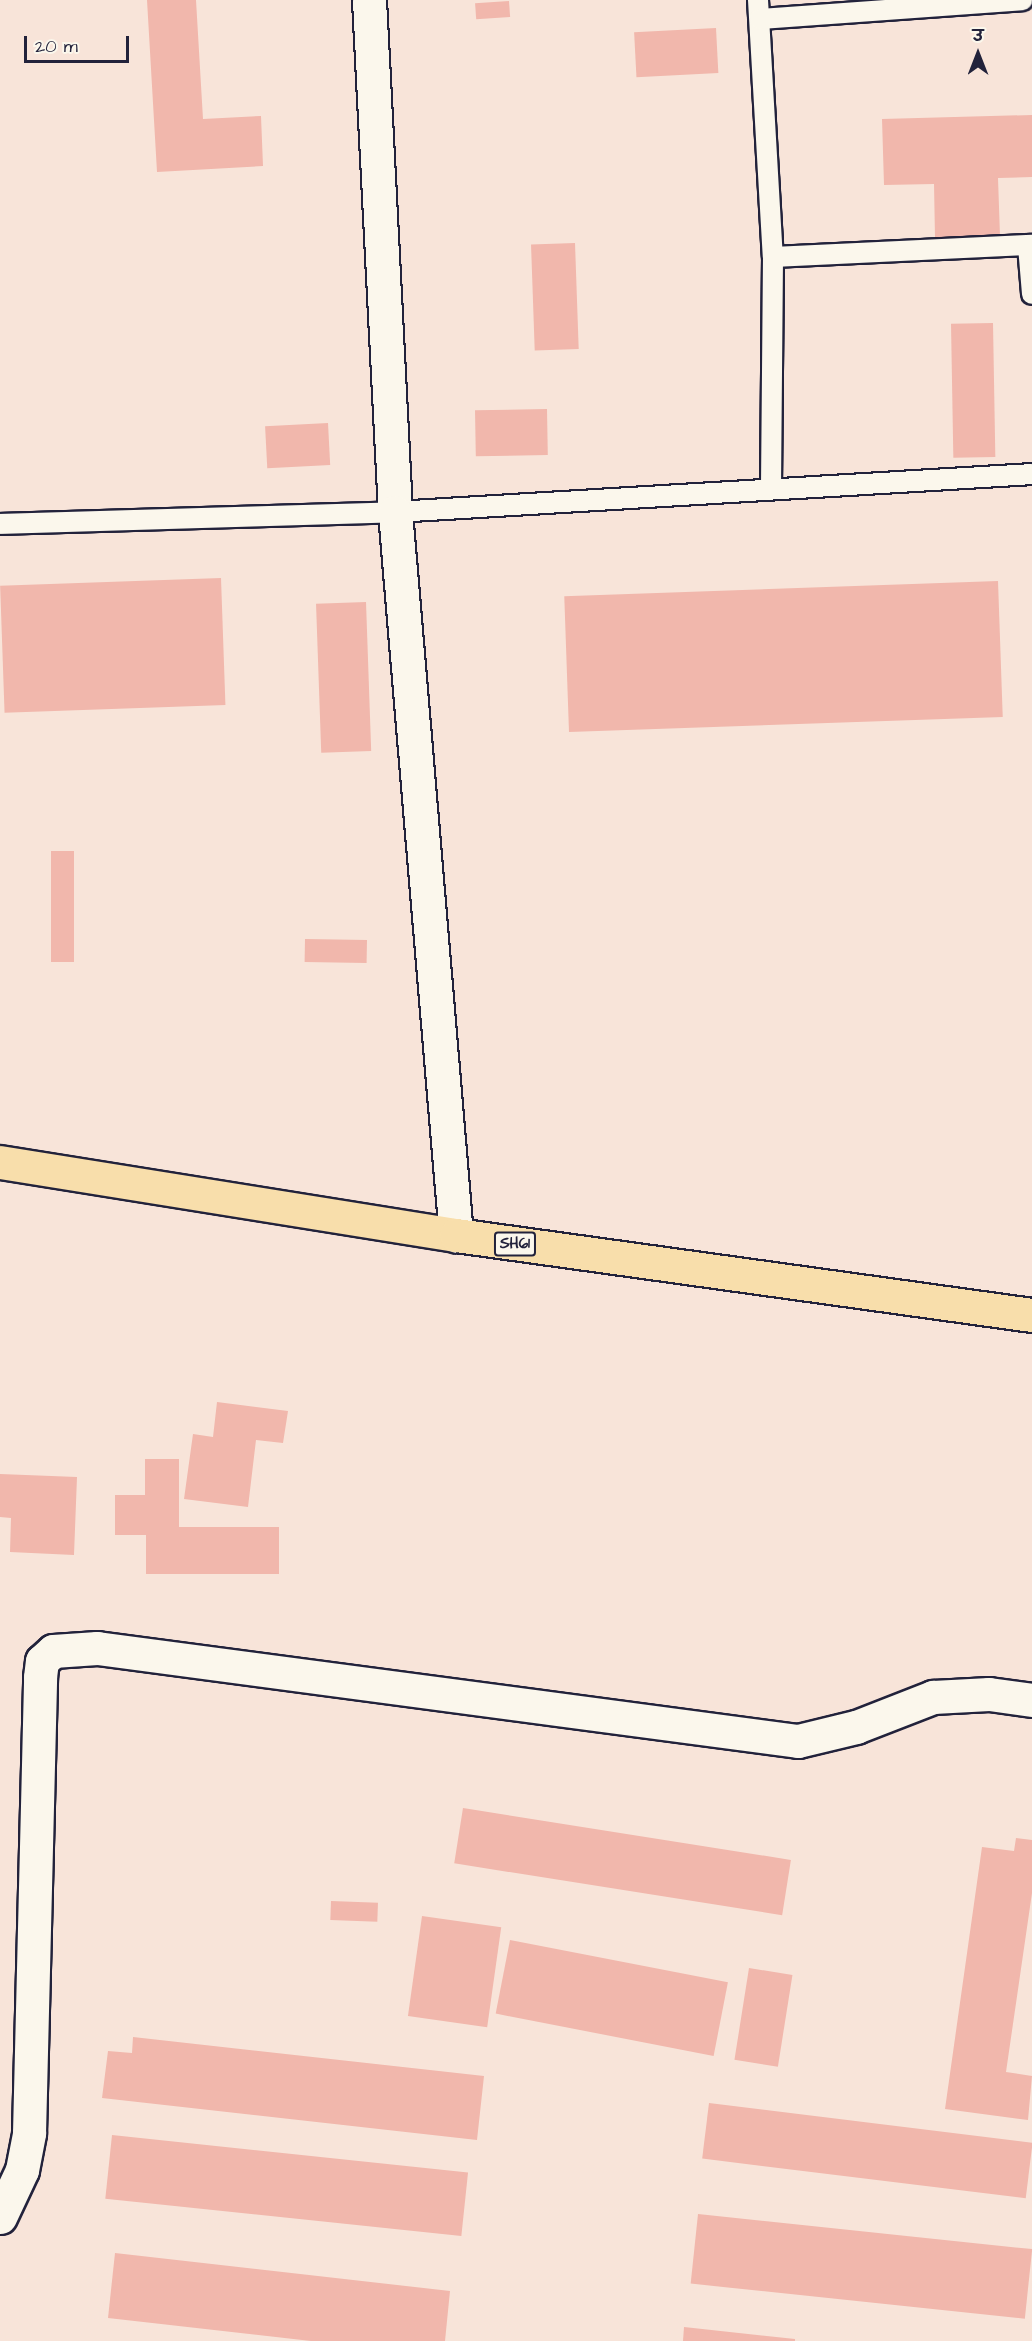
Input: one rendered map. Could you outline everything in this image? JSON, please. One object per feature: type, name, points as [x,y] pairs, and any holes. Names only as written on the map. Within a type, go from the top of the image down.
[{"type":"main road","name":"SH61","points":[[0,1162],[456,1235],[1032,1315]]},
{"type":"street","points":[[369,0],[394,512],[456,1235]]},
{"type":"street","points":[[0,2217],[22,2170],[29,2133],[40,1677],[42,1661],[53,1651],[97,1648],[798,1741],[856,1727],[933,1697],[989,1694],[1032,1700]]},
{"type":"lane","points":[[771,487],[773,257],[759,9],[1022,0]]},
{"type":"lane","points":[[773,257],[1030,245],[1032,294]]},
{"type":"lane","points":[[0,524],[394,512],[771,487],[1032,474]]},
{"type":"building","points":[[147,0],[196,0],[203,119],[261,116],[263,166],[157,172]]},
{"type":"building","points":[[509,1],[510,17],[476,19],[475,3]]},
{"type":"building","points":[[716,28],[718,73],[636,77],[634,32]]},
{"type":"building","points":[[1032,115],[1032,177],[998,178],[1000,236],[935,238],[934,184],[884,185],[882,119]]},
{"type":"building","points":[[575,243],[579,349],[535,350],[531,245]]},
{"type":"building","points":[[993,323],[995,457],[953,458],[951,324]]},
{"type":"building","points":[[547,409],[548,455],[476,456],[475,410]]},
{"type":"building","points":[[328,423],[330,465],[267,468],[265,426]]},
{"type":"building","points":[[221,578],[225,705],[5,713],[0,586]]},
{"type":"building","points":[[998,581],[1003,717],[569,732],[564,596]]},
{"type":"building","points":[[366,602],[371,751],[321,753],[316,604]]},
{"type":"building","points":[[51,851],[74,851],[74,962],[51,962]]},
{"type":"building","points":[[305,939],[367,940],[367,963],[305,962]]},
{"type":"building","points":[[217,1402],[288,1411],[283,1443],[256,1440],[248,1507],[184,1499],[193,1434],[213,1437]]},
{"type":"building","points":[[145,1459],[179,1459],[179,1527],[279,1527],[279,1574],[146,1574],[146,1535],[115,1535],[115,1495],[145,1495]]},
{"type":"building","points":[[0,1474],[77,1477],[74,1555],[10,1552],[11,1518],[0,1517]]},
{"type":"building","points":[[463,1808],[791,1860],[782,1915],[454,1863]]},
{"type":"building","points":[[1016,1838],[1032,1840],[1032,1893],[1006,2072],[1032,2076],[1028,2120],[945,2109],[982,1847],[1014,1851]]},
{"type":"building","points":[[331,1901],[378,1903],[377,1922],[330,1920]]},
{"type":"building","points":[[422,1916],[501,1927],[487,2027],[408,2016]]},
{"type":"building","points":[[510,1940],[728,1982],[714,2056],[496,2014]]},
{"type":"building","points":[[749,1968],[792,1975],[778,2067],[734,2060]]},
{"type":"building","points":[[133,2037],[484,2076],[477,2140],[102,2098],[108,2051],[132,2053]]},
{"type":"building","points":[[709,2103],[1032,2143],[1026,2198],[702,2159]]},
{"type":"building","points":[[112,2135],[468,2172],[461,2236],[105,2199]]},
{"type":"building","points":[[698,2214],[1032,2249],[1025,2319],[691,2284]]},
{"type":"building","points":[[115,2253],[450,2291],[445,2341],[311,2341],[108,2318]]},
{"type":"building","points":[[684,2327],[795,2339],[795,2341],[683,2341]]}]
